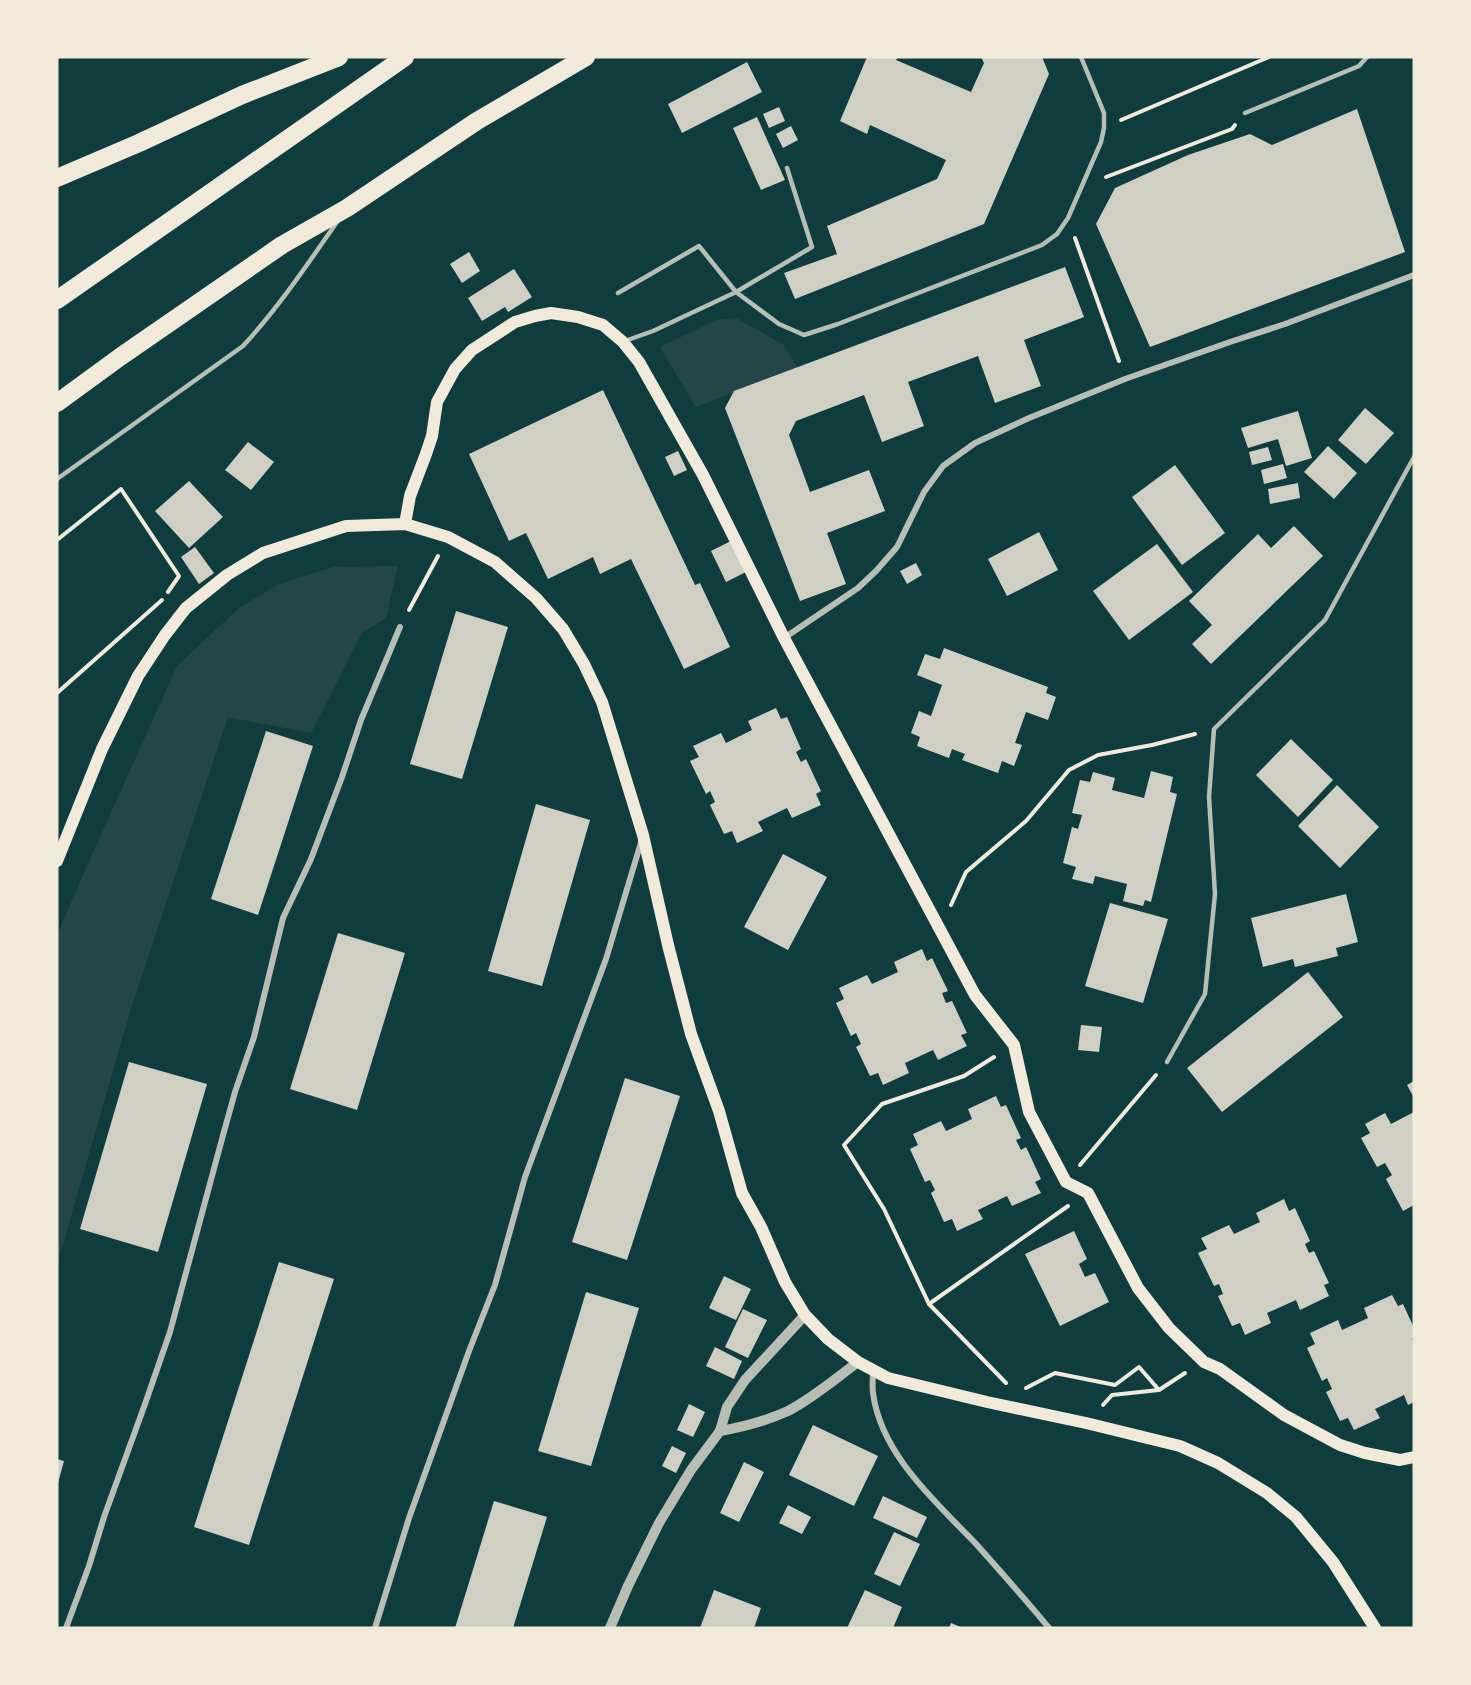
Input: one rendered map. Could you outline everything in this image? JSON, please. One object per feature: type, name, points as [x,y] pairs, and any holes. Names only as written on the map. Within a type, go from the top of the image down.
[{"type":"highway","points":[[57,178],[242,95],[339,57]]},
{"type":"highway","points":[[57,300],[405,57]]},
{"type":"highway","points":[[57,404],[120,357],[273,252],[347,208],[477,121],[586,57]]},
{"type":"main road","points":[[405,524],[410,496],[432,436],[437,402],[454,369],[472,351],[514,322],[551,313],[578,317],[603,325],[623,342],[639,362],[703,475],[784,638],[975,995],[1014,1045],[1029,1112],[1065,1182],[1088,1193],[1138,1288],[1169,1328],[1204,1362],[1220,1369],[1284,1415],[1340,1445],[1400,1460],[1414,1457]]},
{"type":"main road","points":[[57,861],[102,749],[138,676],[186,608],[228,575],[263,553],[346,526],[405,524],[448,537],[495,562],[536,598],[563,629],[584,664],[602,702],[643,836],[691,1034],[719,1111],[742,1193],[761,1227],[785,1282],[805,1315],[828,1339],[858,1362],[888,1378],[1180,1446],[1218,1462],[1267,1493],[1296,1517],[1333,1562],[1375,1628]]},
{"type":"street","points":[[784,638],[858,588],[876,571],[897,547],[924,492],[943,466],[975,443],[1029,418],[1125,379],[1286,324],[1414,275]]},
{"type":"street","points":[[66,1628],[170,1332],[222,1139],[254,1037],[283,918],[311,859],[362,720],[400,627]]},
{"type":"street","points":[[375,1628],[413,1507],[495,1285],[525,1177],[606,959],[643,836]]},
{"type":"street","points":[[610,1628],[659,1523],[691,1470],[720,1431],[727,1407],[745,1380],[805,1315]]},
{"type":"street","points":[[720,1431],[744,1426],[788,1411],[858,1362]]},
{"type":"street","points":[[873,1370],[873,1393],[877,1415],[908,1471],[1049,1628]]},
{"type":"lane","points":[[618,292],[699,246],[736,292],[779,324],[804,335],[1042,245],[1057,234],[1068,218],[1101,142],[1104,128],[1104,113],[1080,57]]},
{"type":"lane","points":[[1245,113],[1359,66],[1367,57]]},
{"type":"lane","points":[[623,342],[653,331],[736,292],[812,247],[787,168]]},
{"type":"lane","points":[[57,479],[243,346],[278,307],[347,208]]},
{"type":"lane","points":[[1167,1062],[1204,994],[1215,894],[1209,797],[1215,729],[1325,620],[1414,457]]},
{"type":"path","points":[[1104,128],[1269,57]]},
{"type":"path","points":[[1081,186],[1232,129],[1245,113]]},
{"type":"path","points":[[1068,218],[1125,379]]},
{"type":"path","points":[[57,540],[121,489],[179,576],[162,599],[57,693]]},
{"type":"path","points":[[400,627],[448,537]]},
{"type":"path","points":[[162,599],[186,608]]},
{"type":"path","points":[[940,930],[966,872],[1026,821],[1069,770],[1098,754],[1152,745],[1215,729]]},
{"type":"path","points":[[1011,1388],[929,1304],[884,1209],[844,1145],[882,1104],[964,1076],[1014,1045]]},
{"type":"path","points":[[1065,1182],[1167,1062]]},
{"type":"path","points":[[929,1304],[1088,1193]]},
{"type":"path","points":[[1086,1423],[1112,1395],[1158,1390],[1204,1362]]},
{"type":"path","points":[[1022,1390],[1055,1373],[1115,1385],[1139,1367],[1158,1390]]},
{"type":"shaded area","points":[[736,318],[783,344],[798,368],[696,407],[660,347],[716,320]]},
{"type":"shaded area","points":[[398,566],[386,618],[362,633],[311,733],[228,717],[130,1012],[57,1265],[57,935],[177,666],[239,608],[277,585],[333,567]]},
{"type":"building","points":[[867,57],[898,57],[896,60],[971,92],[984,63],[981,57],[1042,57],[1049,74],[984,224],[795,299],[784,273],[837,254],[827,226],[937,179],[946,160],[870,125],[867,134],[840,121]]},
{"type":"building","points":[[747,62],[762,92],[682,133],[668,104]]},
{"type":"building","points":[[779,107],[785,121],[769,128],[763,114]]},
{"type":"building","points":[[1357,109],[1405,252],[1150,347],[1096,224],[1115,188],[1188,155],[1250,134],[1272,145]]},
{"type":"building","points":[[757,117],[785,180],[761,190],[733,128]]},
{"type":"building","points":[[791,126],[798,140],[783,148],[776,134]]},
{"type":"building","points":[[469,252],[480,271],[462,283],[450,264]]},
{"type":"building","points":[[1065,267],[1084,317],[1024,340],[1041,386],[995,403],[978,356],[908,382],[924,426],[882,442],[864,395],[796,421],[789,435],[810,492],[869,470],[885,511],[827,533],[846,584],[800,601],[725,408],[734,391]]},
{"type":"building","points":[[514,269],[532,297],[508,312],[505,307],[482,321],[468,298]]},
{"type":"building","points":[[603,390],[695,585],[700,583],[730,647],[684,669],[631,559],[600,574],[593,557],[548,579],[526,533],[509,541],[469,454]]},
{"type":"building","points":[[1365,408],[1394,433],[1366,464],[1338,440]]},
{"type":"building","points":[[1298,411],[1312,458],[1286,466],[1278,439],[1248,448],[1241,428]]},
{"type":"building","points":[[248,442],[274,462],[251,490],[225,470]]},
{"type":"building","points":[[1328,446],[1357,473],[1334,499],[1304,472]]},
{"type":"building","points":[[1268,447],[1272,460],[1252,465],[1249,452]]},
{"type":"building","points":[[678,451],[687,470],[674,476],[665,457]]},
{"type":"building","points":[[1283,464],[1287,478],[1264,484],[1261,470]]},
{"type":"building","points":[[1175,465],[1225,533],[1182,565],[1132,497]]},
{"type":"building","points":[[189,481],[223,517],[189,548],[155,511]]},
{"type":"building","points":[[1298,483],[1300,498],[1270,504],[1268,489]]},
{"type":"building","points":[[1294,526],[1323,556],[1211,664],[1192,644],[1212,625],[1189,601],[1258,534],[1271,548]]},
{"type":"building","points":[[1039,532],[1058,570],[1007,596],[988,559]]},
{"type":"building","points":[[733,540],[748,571],[726,582],[711,551]]},
{"type":"building","points":[[1157,544],[1193,592],[1129,640],[1093,591]]},
{"type":"building","points":[[195,547],[214,573],[199,584],[181,557]]},
{"type":"building","points":[[916,563],[922,575],[907,584],[900,571]]},
{"type":"building","points":[[456,611],[508,627],[462,779],[410,764]]},
{"type":"building","points":[[944,648],[1048,687],[1046,693],[1056,697],[1048,720],[1026,712],[1015,743],[1022,745],[1014,766],[1002,761],[998,773],[962,760],[965,754],[952,749],[949,758],[917,746],[920,737],[911,733],[919,711],[931,716],[942,685],[917,675],[925,654],[940,659]]},
{"type":"building","points":[[776,708],[781,719],[787,717],[801,749],[796,752],[801,762],[806,759],[821,791],[816,794],[821,805],[792,818],[787,808],[758,822],[763,831],[737,843],[732,831],[724,834],[710,805],[715,802],[710,791],[706,794],[690,761],[699,757],[693,746],[721,733],[726,743],[752,730],[748,721]]},
{"type":"building","points":[[266,731],[313,746],[258,915],[211,899]]},
{"type":"building","points":[[1291,739],[1333,780],[1298,817],[1256,775]]},
{"type":"building","points":[[1151,771],[1173,777],[1170,792],[1177,794],[1151,902],[1145,900],[1143,906],[1123,901],[1127,884],[1095,876],[1093,884],[1072,879],[1076,867],[1063,863],[1072,827],[1078,829],[1082,815],[1072,813],[1080,780],[1090,782],[1093,772],[1115,778],[1112,790],[1144,798]]},
{"type":"building","points":[[1337,785],[1379,827],[1340,868],[1298,826]]},
{"type":"building","points":[[536,804],[590,820],[542,986],[488,971]]},
{"type":"building","points":[[783,854],[827,877],[788,950],[744,927]]},
{"type":"building","points":[[1346,894],[1358,942],[1336,948],[1338,956],[1295,967],[1293,959],[1263,967],[1251,918]]},
{"type":"building","points":[[1110,903],[1168,919],[1143,1003],[1085,986]]},
{"type":"building","points":[[338,933],[405,953],[357,1110],[290,1089]]},
{"type":"building","points":[[922,949],[927,961],[932,958],[948,991],[942,993],[946,1003],[952,1001],[967,1033],[961,1035],[967,1046],[938,1060],[933,1050],[905,1063],[909,1073],[883,1085],[878,1073],[870,1076],[856,1047],[861,1044],[856,1033],[851,1036],[836,1003],[844,999],[839,988],[867,975],[872,984],[898,972],[894,962]]},
{"type":"building","points":[[1308,972],[1343,1017],[1222,1112],[1187,1068]]},
{"type":"building","points":[[1081,1025],[1102,1027],[1099,1052],[1078,1050]]},
{"type":"building","points":[[129,1062],[207,1084],[158,1252],[80,1229]]},
{"type":"building","points":[[625,1078],[680,1096],[627,1260],[572,1242]]},
{"type":"building","points":[[1414,1081],[1414,1098],[1407,1085]]},
{"type":"building","points":[[996,1096],[1001,1107],[1006,1105],[1021,1138],[1016,1140],[1021,1150],[1026,1147],[1041,1179],[1035,1182],[1041,1193],[1012,1206],[1007,1196],[978,1210],[983,1219],[957,1231],[952,1219],[944,1222],[931,1193],[935,1190],[930,1180],[925,1182],[910,1149],[918,1145],[913,1134],[941,1121],[946,1131],[972,1119],[968,1109]]},
{"type":"building","points":[[1414,1112],[1414,1205],[1403,1211],[1386,1179],[1392,1175],[1385,1163],[1377,1167],[1361,1138],[1370,1133],[1365,1124],[1385,1113],[1391,1124]]},
{"type":"building","points":[[1284,1199],[1289,1211],[1295,1208],[1310,1241],[1305,1244],[1309,1253],[1314,1251],[1329,1283],[1324,1285],[1329,1296],[1300,1310],[1296,1300],[1267,1313],[1271,1323],[1245,1335],[1240,1323],[1232,1326],[1218,1296],[1223,1294],[1219,1284],[1214,1286],[1198,1253],[1207,1249],[1201,1238],[1229,1225],[1234,1234],[1260,1222],[1256,1213]]},
{"type":"building","points":[[1074,1231],[1087,1259],[1079,1264],[1085,1277],[1095,1273],[1109,1302],[1060,1326],[1025,1254]]},
{"type":"building","points":[[279,1262],[334,1279],[249,1545],[194,1527]]},
{"type":"building","points":[[724,1276],[751,1289],[736,1320],[709,1308]]},
{"type":"building","points":[[586,1292],[639,1308],[591,1466],[538,1451]]},
{"type":"building","points":[[1392,1295],[1398,1306],[1403,1304],[1414,1328],[1412,1339],[1414,1342],[1414,1402],[1408,1405],[1404,1395],[1375,1409],[1380,1418],[1354,1430],[1348,1418],[1340,1421],[1326,1392],[1332,1389],[1327,1378],[1322,1381],[1307,1348],[1315,1344],[1310,1333],[1338,1320],[1342,1330],[1368,1318],[1364,1308]]},
{"type":"building","points":[[743,1309],[767,1320],[748,1358],[725,1347]]},
{"type":"building","points":[[715,1347],[742,1361],[734,1379],[706,1366]]},
{"type":"building","points":[[689,1404],[705,1412],[693,1437],[677,1430]]},
{"type":"building","points":[[813,1425],[878,1456],[854,1506],[789,1475]]},
{"type":"building","points":[[672,1446],[686,1453],[676,1473],[662,1466]]},
{"type":"building","points":[[57,1459],[64,1461],[58,1483],[57,1482]]},
{"type":"building","points":[[744,1462],[764,1472],[739,1522],[720,1513]]},
{"type":"building","points":[[883,1496],[927,1517],[917,1538],[873,1518]]},
{"type":"building","points":[[494,1501],[547,1517],[513,1628],[455,1628]]},
{"type":"building","points":[[788,1505],[811,1517],[802,1534],[779,1523]]},
{"type":"building","points":[[894,1532],[920,1544],[900,1586],[874,1574]]},
{"type":"building","points":[[714,1590],[761,1608],[754,1628],[700,1628]]},
{"type":"building","points":[[865,1590],[902,1607],[893,1628],[847,1628]]},
{"type":"building","points":[[951,1623],[963,1628],[949,1628]]}]
